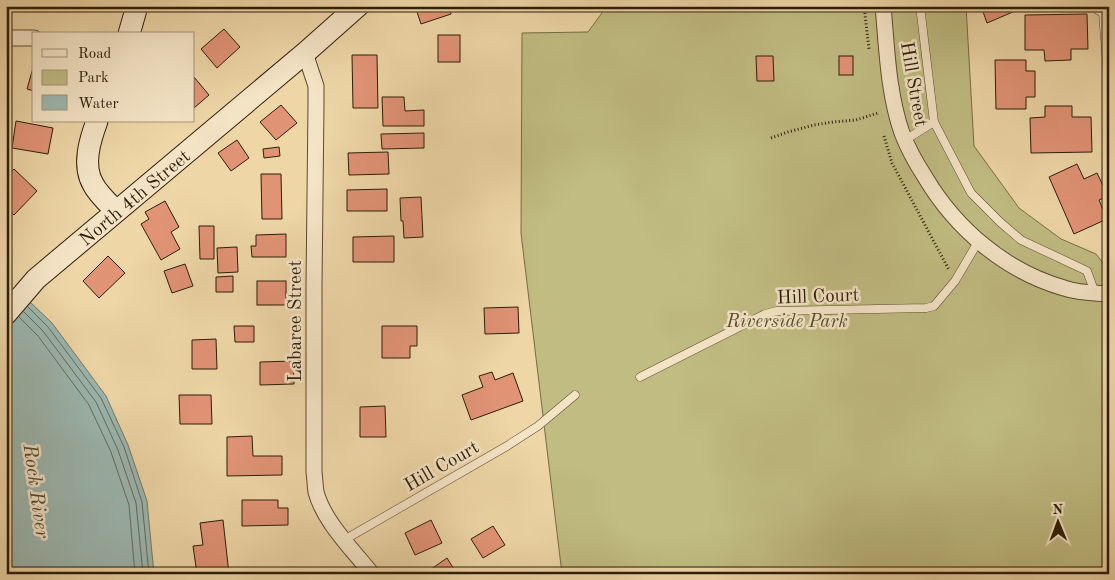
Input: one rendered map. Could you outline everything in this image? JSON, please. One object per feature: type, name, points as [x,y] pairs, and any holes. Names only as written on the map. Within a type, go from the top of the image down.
[{"type":"street","points":[[129,32],[137,6]]},
{"type":"street","name":"North 4th Street","points":[[6,314],[36,279],[358,6]]},
{"type":"street","name":"Hill Street","points":[[883,6],[890,81],[896,112],[912,155],[936,195],[978,242],[1026,274],[1065,289],[1102,294]]},
{"type":"street","points":[[6,38],[32,38]]},
{"type":"street","name":"Labaree Street","points":[[304,53],[316,86],[314,287],[316,491],[328,519],[372,574]]},
{"type":"street","points":[[97,122],[90,143],[88,169],[91,182],[96,190],[116,211]]},
{"type":"lane","points":[[920,6],[934,122],[971,193],[1021,240],[1087,271],[1102,294]]},
{"type":"lane","points":[[1091,6],[1106,13],[1109,90]]},
{"type":"lane","points":[[905,140],[934,122]]},
{"type":"lane","name":"Hill Court","points":[[640,377],[765,314],[777,311],[926,308],[934,306],[955,281],[978,242]]},
{"type":"lane","name":"Hill Court","points":[[344,540],[507,446],[538,426],[575,395]]},
{"type":"path","points":[[771,138],[814,125],[856,120],[878,113]]},
{"type":"green space","name":"Riverside Park","points":[[607,6],[966,6],[974,146],[1019,208],[1061,239],[1096,254],[1109,271],[1109,574],[562,574],[521,233],[522,33],[588,32]]},
{"type":"water","name":"Rock River","points":[[6,293],[29,301],[52,323],[106,396],[128,445],[147,501],[154,574],[6,574]]},
{"type":"building","points":[[261,6],[290,6],[290,8],[261,9]]},
{"type":"building","points":[[415,6],[449,6],[451,14],[421,24]]},
{"type":"building","points":[[981,6],[1027,6],[987,23]]},
{"type":"building","points":[[1087,14],[1088,49],[1071,49],[1071,60],[1045,61],[1044,50],[1025,50],[1025,15]]},
{"type":"building","points":[[224,29],[240,47],[217,68],[201,49]]},
{"type":"building","points":[[438,35],[460,35],[460,62],[438,62]]},
{"type":"building","points":[[352,55],[377,55],[378,108],[353,108]]},
{"type":"building","points":[[756,56],[773,56],[774,81],[757,81]]},
{"type":"building","points":[[839,56],[853,56],[853,75],[839,75]]},
{"type":"building","points":[[995,60],[1026,60],[1026,71],[1035,71],[1035,97],[1026,97],[1026,109],[996,109]]},
{"type":"building","points":[[32,71],[32,90],[27,89]]},
{"type":"building","points":[[195,78],[209,95],[195,107]]},
{"type":"building","points":[[382,97],[404,97],[405,111],[424,110],[424,126],[383,126]]},
{"type":"building","points":[[281,105],[297,123],[276,140],[260,122]]},
{"type":"building","points":[[1045,106],[1072,106],[1072,117],[1091,117],[1092,152],[1031,153],[1030,118],[1045,117]]},
{"type":"building","points":[[16,121],[53,128],[48,154],[12,148]]},
{"type":"building","points":[[424,133],[424,148],[382,149],[381,134]]},
{"type":"building","points":[[237,140],[249,158],[231,171],[218,153]]},
{"type":"building","points":[[279,147],[280,156],[264,158],[263,149]]},
{"type":"building","points":[[388,152],[389,174],[349,175],[348,153]]},
{"type":"building","points":[[1077,164],[1084,179],[1097,173],[1108,196],[1099,200],[1107,219],[1074,234],[1049,177]]},
{"type":"building","points":[[14,169],[37,191],[14,215],[6,208],[6,177]]},
{"type":"building","points":[[261,174],[281,174],[282,219],[262,219]]},
{"type":"building","points":[[387,189],[387,211],[347,211],[347,190]]},
{"type":"building","points":[[421,197],[423,237],[404,238],[400,198]]},
{"type":"building","points":[[165,201],[179,227],[171,232],[180,249],[161,260],[141,224],[149,219],[145,212]]},
{"type":"building","points":[[199,226],[214,226],[214,259],[200,259]]},
{"type":"building","points":[[286,234],[286,257],[252,257],[251,246],[256,246],[256,235]]},
{"type":"building","points":[[394,236],[394,262],[353,262],[353,237]]},
{"type":"building","points":[[237,247],[238,272],[218,273],[217,248]]},
{"type":"building","points":[[108,256],[125,273],[99,298],[83,281]]},
{"type":"building","points":[[185,264],[193,286],[172,293],[164,271]]},
{"type":"building","points":[[233,276],[233,292],[216,292],[216,277]]},
{"type":"building","points":[[257,281],[286,281],[286,305],[257,305]]},
{"type":"building","points":[[518,307],[519,333],[485,334],[484,308]]},
{"type":"building","points":[[234,326],[254,326],[254,342],[235,342]]},
{"type":"building","points":[[382,326],[417,326],[417,346],[410,346],[410,358],[382,358]]},
{"type":"building","points":[[216,339],[217,369],[192,369],[192,340]]},
{"type":"building","points":[[293,361],[294,384],[260,385],[260,362]]},
{"type":"building","points":[[492,372],[495,380],[513,373],[523,401],[471,420],[462,395],[483,387],[479,376]]},
{"type":"building","points":[[179,395],[211,395],[212,424],[180,424]]},
{"type":"building","points":[[385,406],[386,437],[360,437],[360,407]]},
{"type":"building","points":[[252,436],[253,456],[282,456],[282,475],[227,476],[227,437]]},
{"type":"building","points":[[242,500],[278,500],[278,508],[288,508],[288,525],[242,526]]},
{"type":"building","points":[[223,520],[229,574],[197,574],[193,546],[203,545],[200,523]]},
{"type":"building","points":[[431,520],[442,543],[415,555],[405,533]]},
{"type":"building","points":[[493,526],[505,545],[483,558],[471,539]]},
{"type":"building","points":[[447,558],[457,574],[424,574]]}]
